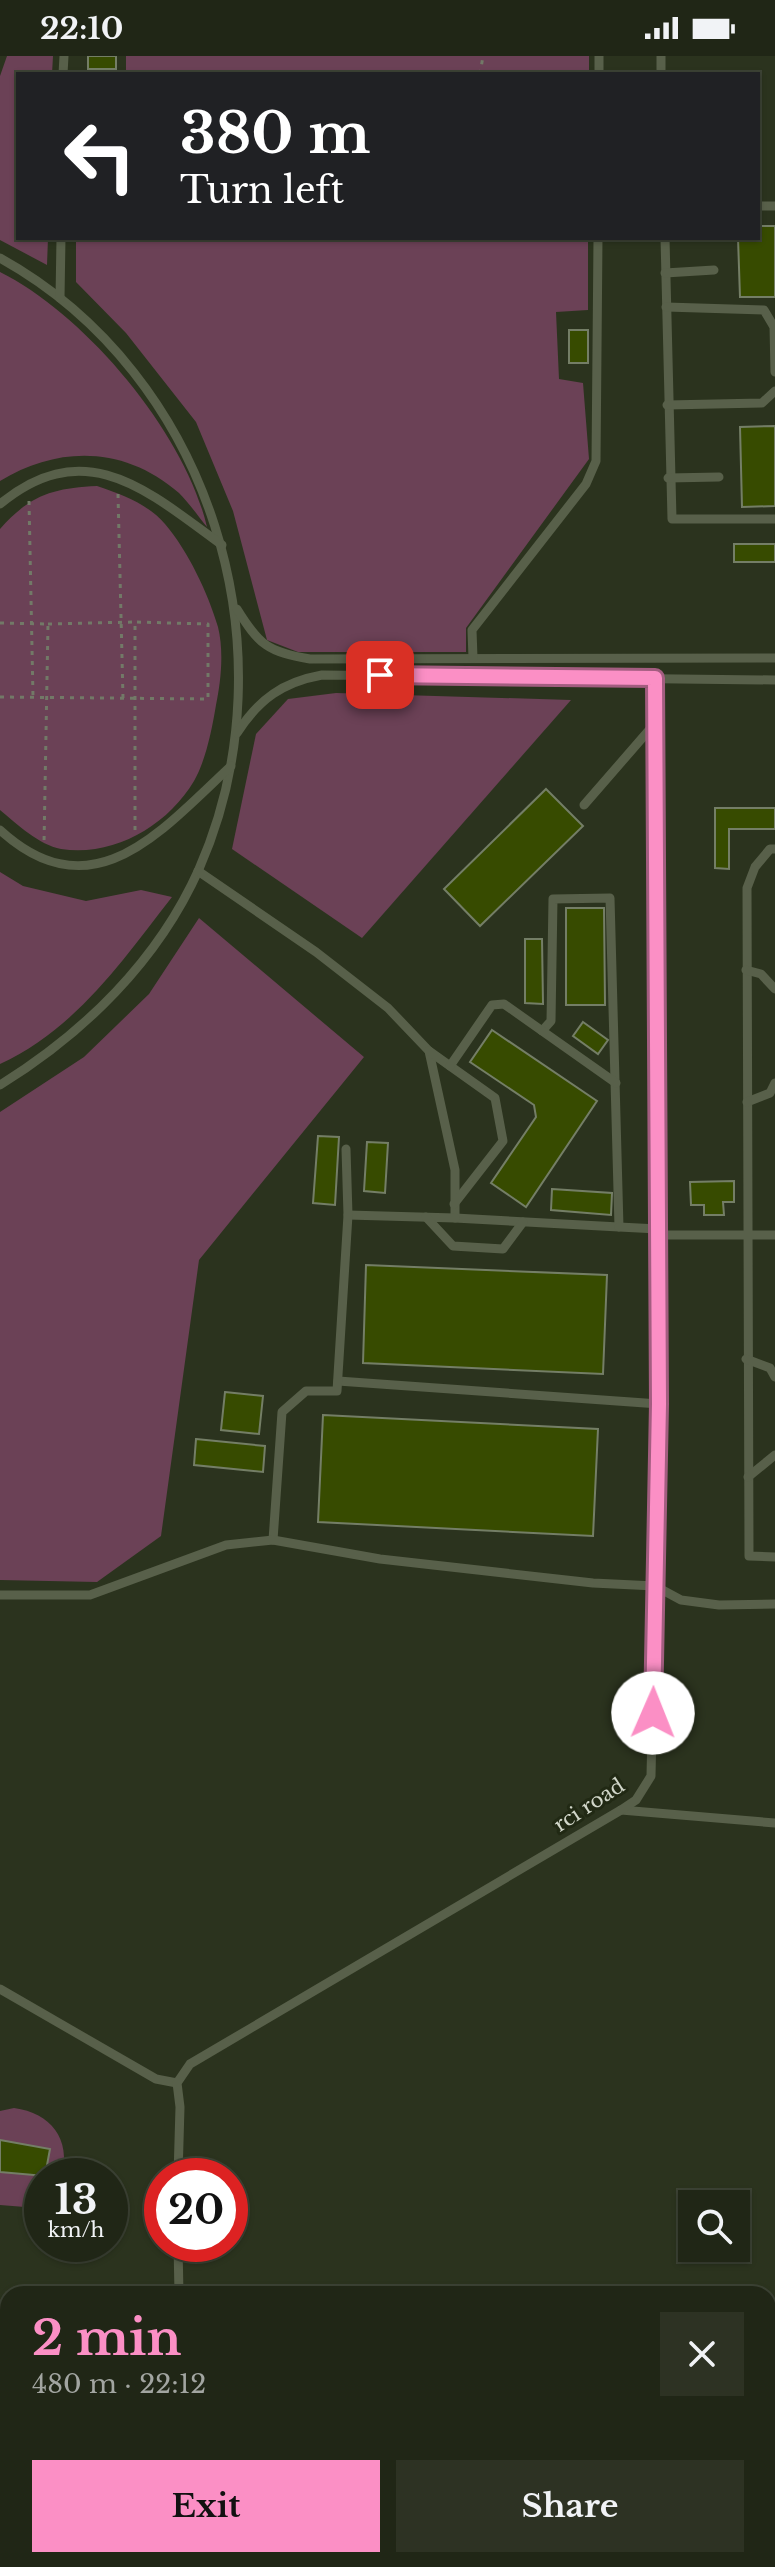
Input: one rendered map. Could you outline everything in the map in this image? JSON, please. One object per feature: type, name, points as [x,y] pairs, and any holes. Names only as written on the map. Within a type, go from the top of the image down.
[{"type":"lane","points":[[60,298],[61,240]]},
{"type":"lane","points":[[473,658],[472,630],[586,484],[596,461],[598,240]]},
{"type":"lane","points":[[665,240],[668,478],[672,519],[775,519]]},
{"type":"lane","points":[[0,258],[60,298],[105,339],[152,397],[177,435],[203,489],[223,546],[236,606],[237,733],[231,766],[198,871],[165,930],[129,978],[87,1022],[41,1060],[0,1085]]},
{"type":"lane","points":[[665,273],[714,270]]},
{"type":"lane","points":[[666,307],[764,310],[774,327],[775,372]]},
{"type":"lane","points":[[667,405],[762,403],[775,391]]},
{"type":"lane","points":[[0,504],[53,474],[81,470],[118,476],[154,496],[223,546]]},
{"type":"lane","points":[[668,478],[719,477]]},
{"type":"lane","points":[[236,606],[256,640],[280,654],[310,659],[775,658]]},
{"type":"lane","points":[[237,733],[250,714],[273,691],[292,680],[322,675],[775,680]]},
{"type":"lane","name":"rci road","points":[[177,2083],[190,2064],[621,1810],[636,1800],[651,1776],[659,1404],[655,678]]},
{"type":"lane","points":[[584,805],[657,721]]},
{"type":"lane","points":[[0,830],[23,851],[44,861],[95,865],[136,850],[231,766]]},
{"type":"lane","points":[[775,849],[770,849],[755,867],[747,888],[746,970],[749,1556],[775,1557]]},
{"type":"lane","points":[[198,871],[316,952],[388,1008],[429,1051],[495,1098],[503,1141],[454,1204]]},
{"type":"lane","points":[[542,1031],[551,1021],[553,899],[610,898],[619,1227]]},
{"type":"lane","points":[[746,970],[771,981],[775,989]]},
{"type":"lane","points":[[450,1066],[492,1005],[504,1004],[616,1083]]},
{"type":"lane","points":[[429,1051],[455,1170],[455,1218]]},
{"type":"lane","points":[[747,1102],[770,1093],[775,1083]]},
{"type":"lane","points":[[273,1540],[282,1412],[306,1391],[337,1391],[348,1215],[346,1149]]},
{"type":"lane","points":[[348,1215],[455,1218],[659,1232],[775,1235]]},
{"type":"lane","points":[[426,1217],[453,1246],[503,1249],[523,1222]]},
{"type":"lane","points":[[746,1359],[770,1368],[775,1377]]},
{"type":"lane","points":[[338,1381],[659,1404]]},
{"type":"lane","points":[[748,1477],[775,1455]]},
{"type":"lane","points":[[0,1595],[90,1595],[226,1545],[273,1540],[380,1559],[593,1583],[655,1586],[681,1600],[719,1605],[775,1604]]},
{"type":"lane","points":[[621,1810],[775,1823]]},
{"type":"lane","points":[[0,1989],[156,2079],[177,2083],[180,2107],[179,2158]]},
{"type":"lane","points":[[178,2262],[179,2286]]},
{"type":"path","points":[[118,476],[123,698]]},
{"type":"path","points":[[29,485],[33,697]]},
{"type":"path","points":[[135,622],[136,850]]},
{"type":"path","points":[[0,623],[208,624],[208,699],[0,697]]},
{"type":"path","points":[[44,861],[48,624]]},
{"type":"shaded area","points":[[7,56],[53,56],[52,72],[16,72],[16,240],[48,240],[47,265],[0,240],[0,76]]},
{"type":"shaded area","points":[[126,56],[589,56],[589,72],[126,72]]},
{"type":"shaded area","points":[[76,240],[588,240],[588,310],[556,312],[559,379],[583,383],[589,459],[466,628],[466,652],[298,652],[267,640],[233,511],[196,422],[126,333],[76,282]]},
{"type":"shaded area","points":[[0,272],[33,291],[66,317],[128,380],[155,416],[177,454],[195,491],[207,527],[179,493],[137,466],[114,459],[91,456],[45,461],[0,481]]},
{"type":"shaded area","points":[[97,486],[125,496],[151,511],[182,547],[209,600],[218,627],[220,676],[213,724],[202,764],[183,797],[154,824],[119,843],[81,850],[61,849],[37,839],[0,810],[0,529],[22,508],[43,496]]},
{"type":"shaded area","points":[[336,693],[571,700],[362,938],[232,849],[256,734],[288,699]]},
{"type":"shaded area","points":[[0,872],[23,886],[86,901],[141,890],[172,897],[116,969],[75,1013],[27,1049],[0,1064]]},
{"type":"shaded area","points":[[199,918],[364,1057],[199,1260],[161,1536],[97,1582],[0,1580],[0,1112],[84,1057],[149,994]]},
{"type":"shaded area","points":[[14,2108],[48,2122],[64,2150],[64,2158],[24,2158],[24,2207],[0,2205],[0,2111]]},
{"type":"building","points":[[88,56],[116,56],[116,69],[88,69]]},
{"type":"building","points":[[760,226],[775,226],[775,297],[740,297],[738,240],[760,240]]},
{"type":"building","points":[[569,330],[588,330],[588,363],[569,363]]},
{"type":"building","points":[[775,426],[775,506],[742,507],[740,427]]},
{"type":"building","points":[[734,544],[775,544],[775,562],[734,562]]},
{"type":"building","points":[[546,789],[583,826],[480,926],[444,889]]},
{"type":"building","points":[[715,808],[775,808],[775,829],[729,829],[729,869],[715,868]]},
{"type":"building","points":[[566,908],[604,908],[605,1005],[566,1005]]},
{"type":"building","points":[[525,939],[542,939],[543,1004],[525,1003]]},
{"type":"building","points":[[583,1022],[608,1040],[598,1054],[573,1036]]},
{"type":"building","points":[[492,1030],[597,1101],[526,1207],[491,1183],[536,1117],[534,1105],[470,1062]]},
{"type":"building","points":[[318,1136],[339,1137],[335,1205],[313,1203]]},
{"type":"building","points":[[367,1142],[388,1143],[385,1193],[364,1191]]},
{"type":"building","points":[[734,1181],[734,1202],[723,1202],[724,1215],[704,1215],[704,1205],[691,1205],[690,1182]]},
{"type":"building","points":[[552,1189],[612,1193],[611,1215],[551,1210]]},
{"type":"building","points":[[366,1265],[607,1275],[603,1374],[363,1363]]},
{"type":"building","points":[[225,1392],[263,1396],[259,1434],[221,1430]]},
{"type":"building","points":[[323,1415],[598,1429],[593,1536],[318,1522]]},
{"type":"building","points":[[196,1439],[265,1446],[263,1472],[194,1465]]},
{"type":"building","points":[[0,2140],[50,2149],[48,2158],[24,2158],[24,2174],[0,2172]]},
{"type":"route","points":[[380,675],[655,678],[659,1404],[653,1713]]}]
